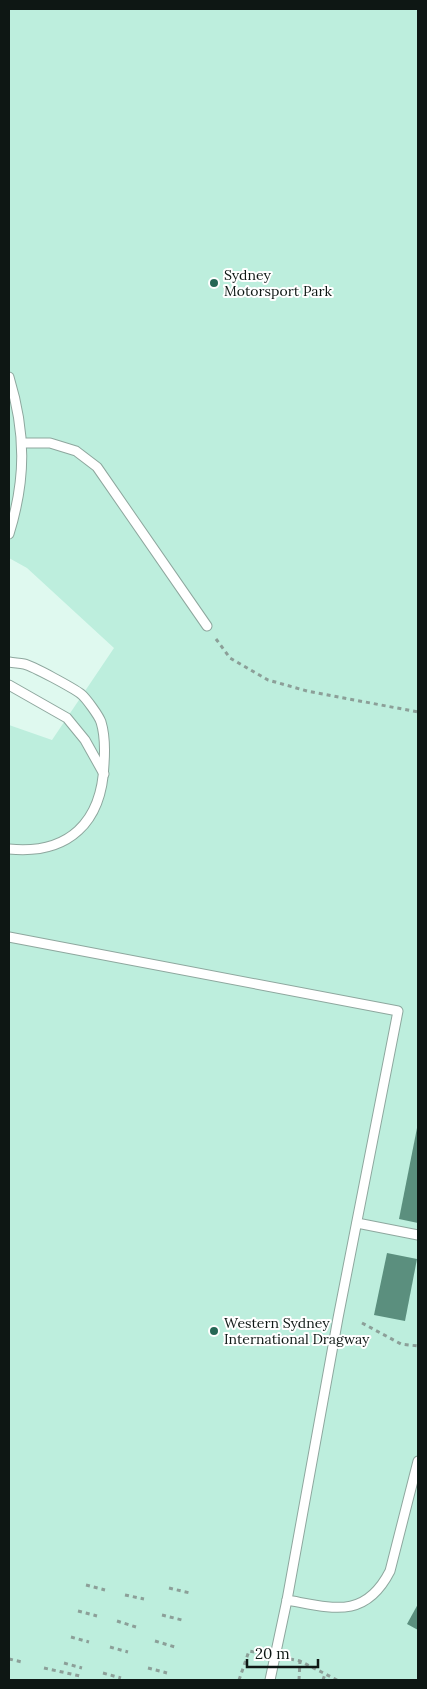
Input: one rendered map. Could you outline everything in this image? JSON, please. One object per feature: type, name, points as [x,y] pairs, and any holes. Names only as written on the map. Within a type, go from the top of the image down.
[{"type":"lane","points":[[9,377],[15,397],[22,443],[21,478],[16,512],[9,534]]},
{"type":"lane","points":[[22,443],[50,443],[76,451],[97,467],[207,626]]},
{"type":"lane","points":[[9,662],[26,664],[82,695],[100,721],[105,746],[104,774],[99,797],[93,813],[79,830],[53,846],[22,850],[9,849]]},
{"type":"lane","points":[[9,685],[67,718],[85,740],[104,774]]},
{"type":"lane","points":[[9,936],[398,1012],[338,1318],[287,1600],[270,1680]]},
{"type":"lane","points":[[357,1222],[418,1234]]},
{"type":"lane","points":[[287,1600],[344,1608],[352,1607],[371,1598],[383,1585],[390,1571],[418,1461]]},
{"type":"path","points":[[207,626],[230,658],[268,680],[307,691],[418,712]]},
{"type":"path","points":[[362,1323],[400,1344],[418,1346]]},
{"type":"path","points":[[86,1585],[105,1590]]},
{"type":"path","points":[[170,1588],[190,1593]]},
{"type":"path","points":[[125,1595],[144,1600]]},
{"type":"path","points":[[78,1611],[96,1616]]},
{"type":"path","points":[[162,1615],[182,1620]]},
{"type":"path","points":[[118,1622],[136,1626]]},
{"type":"path","points":[[71,1637],[90,1642]]},
{"type":"path","points":[[155,1642],[175,1646]]},
{"type":"path","points":[[110,1647],[128,1652]]},
{"type":"path","points":[[239,1680],[249,1651],[262,1654]]},
{"type":"path","points":[[9,1659],[22,1662]]},
{"type":"path","points":[[298,1680],[300,1661],[334,1680]]},
{"type":"path","points":[[64,1663],[82,1668]]},
{"type":"path","points":[[44,1668],[80,1676]]},
{"type":"path","points":[[148,1668],[167,1673]]},
{"type":"path","points":[[103,1673],[122,1678]]},
{"type":"path","points":[[323,1680],[325,1674]]},
{"type":"green space","points":[[9,9],[418,9],[418,1680],[9,1680],[9,725],[52,740],[114,648],[27,568],[9,558]]},
{"type":"building","points":[[418,1128],[418,1223],[399,1219]]},
{"type":"building","points":[[387,1253],[417,1259],[405,1321],[374,1315]]},
{"type":"building","points":[[418,1604],[418,1630],[407,1624]]},
{"type":"place","name":"Sydney Motorsport Park","points":[[214,283]]},
{"type":"place","name":"Western Sydney International Dragway","points":[[214,1331]]}]
